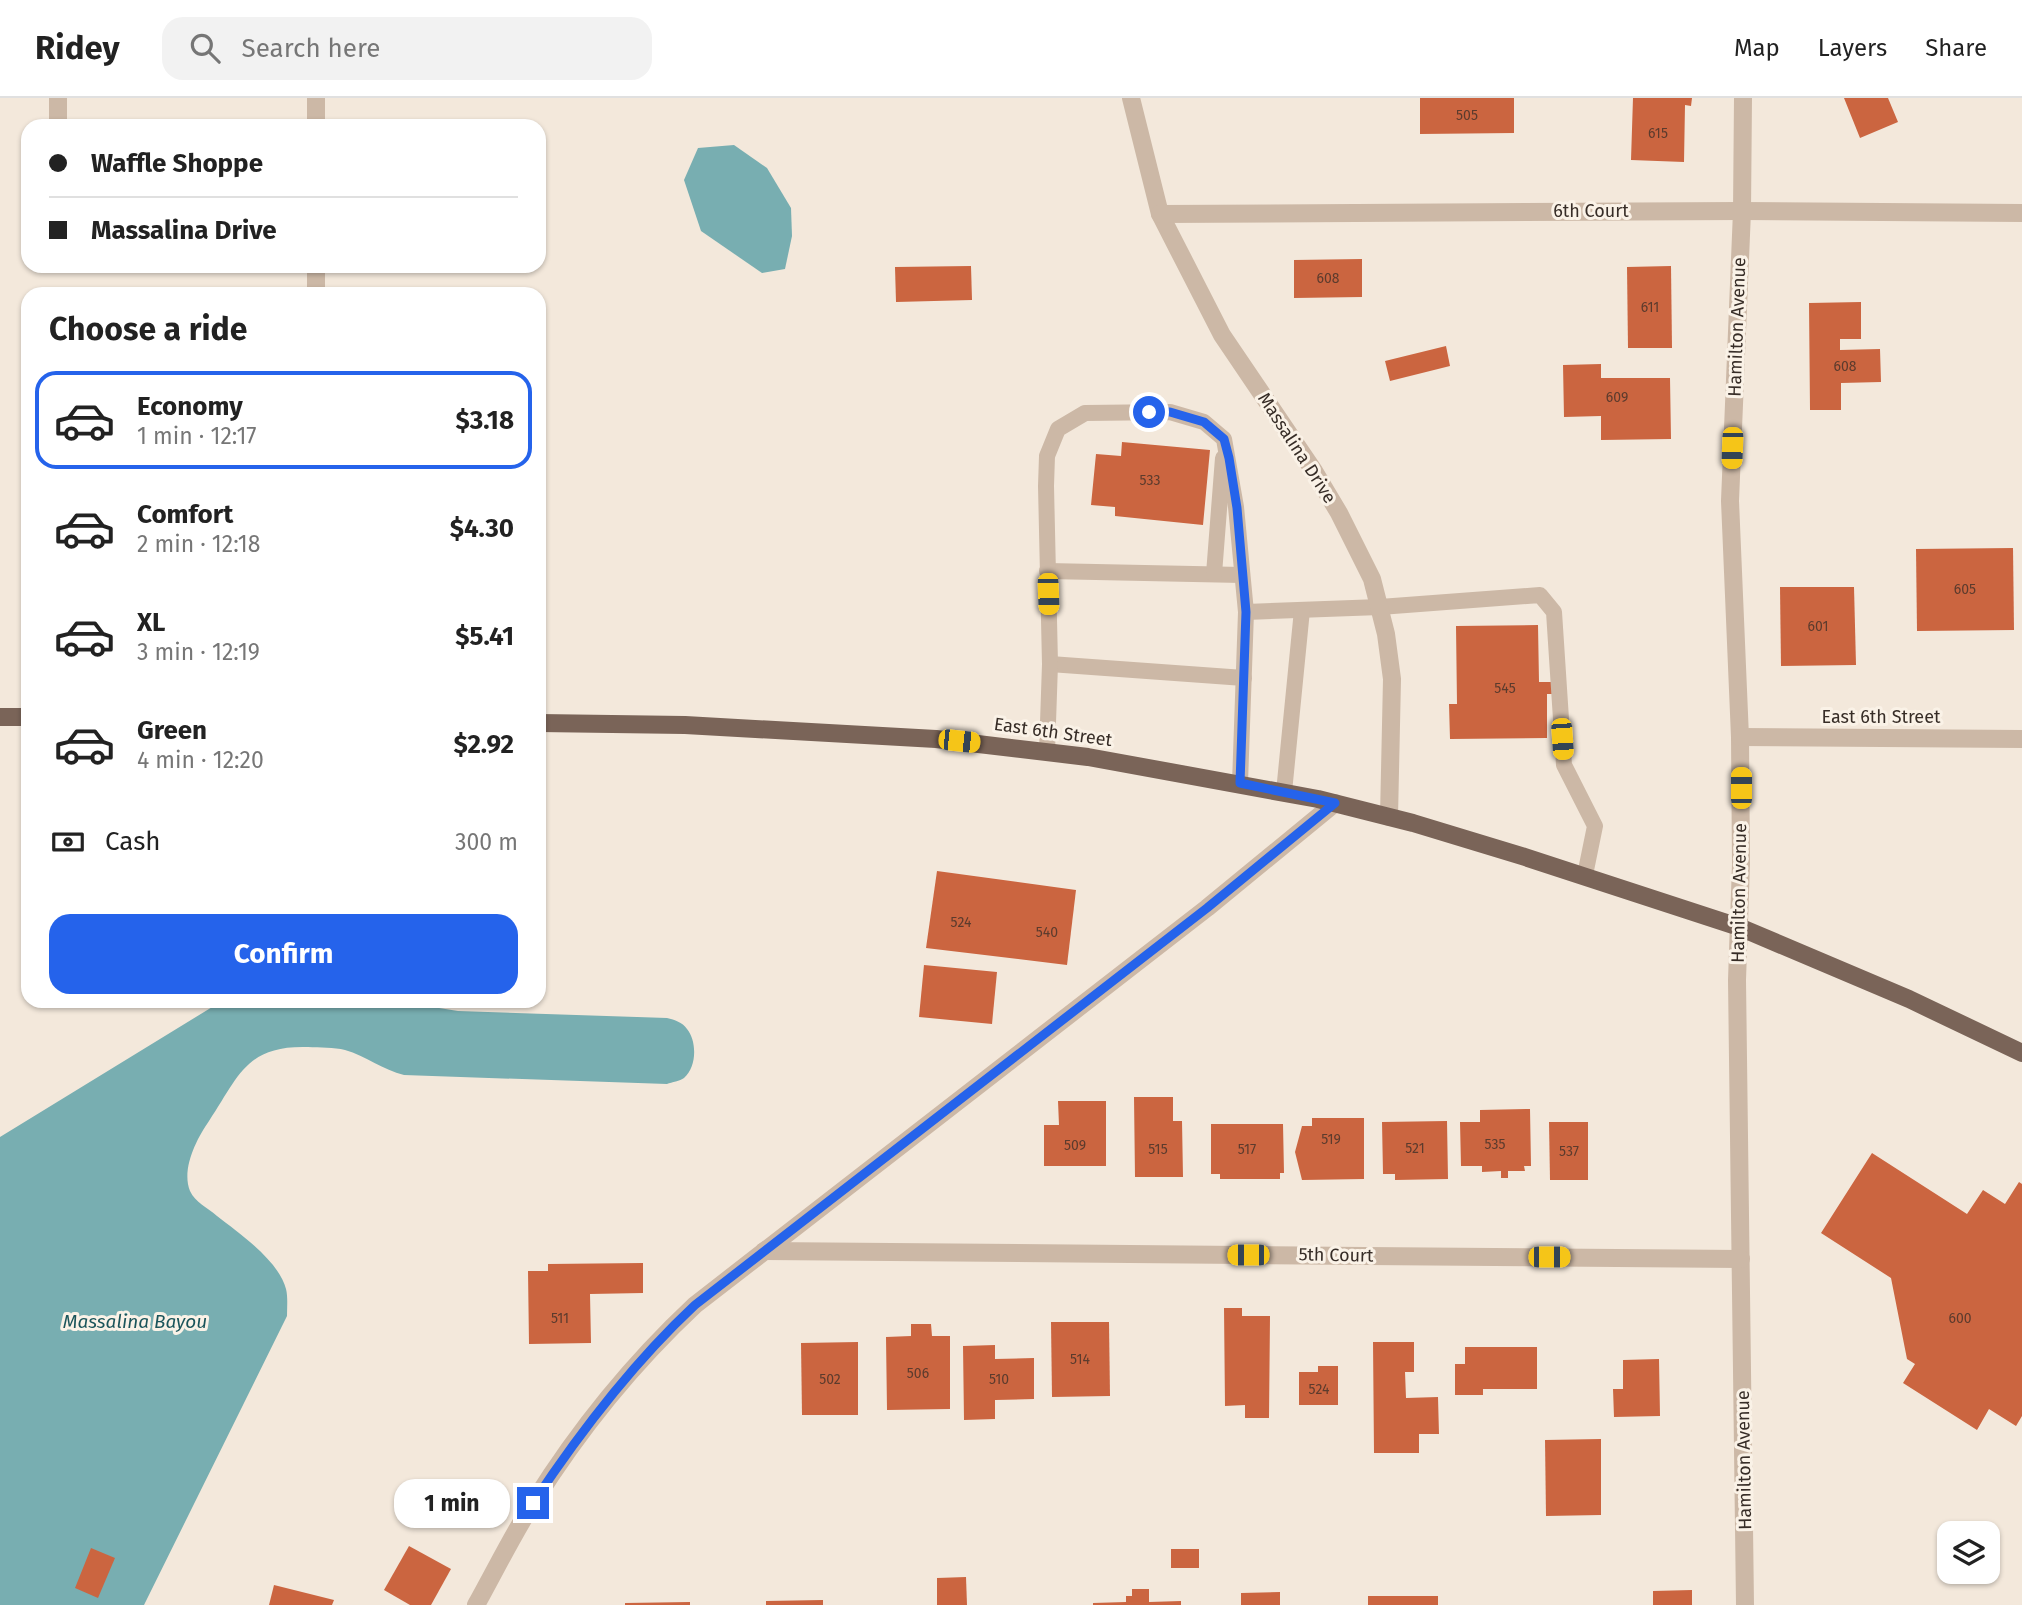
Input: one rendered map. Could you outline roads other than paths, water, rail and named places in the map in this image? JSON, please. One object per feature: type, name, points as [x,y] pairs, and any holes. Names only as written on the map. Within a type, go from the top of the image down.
[{"type":"main road","points":[[0,717],[21,717]]},
{"type":"main road","name":"East 6th Street","points":[[546,723],[685,725],[936,738],[1048,752],[1240,783],[1335,803],[1585,876],[1739,927],[1909,999],[2022,1053]]},
{"type":"street","points":[[58,98],[58,119]]},
{"type":"street","points":[[316,98],[316,119]]},
{"type":"street","name":"Massalina Drive","points":[[1131,98],[1160,214],[1222,335],[1339,513],[1372,579],[1386,634],[1391,679],[1389,817]]},
{"type":"street","name":"Hamilton Avenue","points":[[1743,98],[1742,211],[1730,501],[1740,737],[1741,864],[1737,980],[1745,1605]]},
{"type":"street","name":"6th Court","points":[[1160,214],[1742,211],[2022,214]]},
{"type":"street","name":"East 6th Street","points":[[1740,737],[2022,738]]},
{"type":"street","points":[[476,1605],[540,1493],[586,1429],[640,1360],[695,1305],[1207,908],[1335,803]]},
{"type":"street","name":"5th Court","points":[[764,1251],[1741,1259]]},
{"type":"lane","points":[[1048,752],[1048,456],[1058,429],[1084,413],[1170,412],[1204,422],[1224,439],[1237,508],[1246,612],[1240,783]]},
{"type":"lane","points":[[1214,574],[1224,439]]},
{"type":"lane","points":[[1048,571],[1242,575]]},
{"type":"lane","points":[[1246,612],[1380,607],[1540,595],[1554,612],[1563,765],[1595,826],[1585,876]]},
{"type":"lane","points":[[1284,792],[1302,610]]},
{"type":"lane","points":[[1050,664],[1244,678]]},
{"type":"water","points":[[734,145],[767,168],[791,208],[792,236],[785,269],[762,273],[701,231],[684,180],[698,148]]},
{"type":"water","name":"Massalina Bayou","points":[[211,1008],[439,1008],[458,1011],[667,1018],[685,1027],[694,1047],[693,1061],[688,1073],[684,1078],[667,1084],[404,1075],[353,1053],[332,1048],[287,1048],[271,1051],[246,1066],[200,1136],[189,1164],[188,1182],[190,1191],[202,1205],[247,1239],[275,1268],[286,1289],[287,1316],[144,1605],[0,1605],[0,1137]]}]
